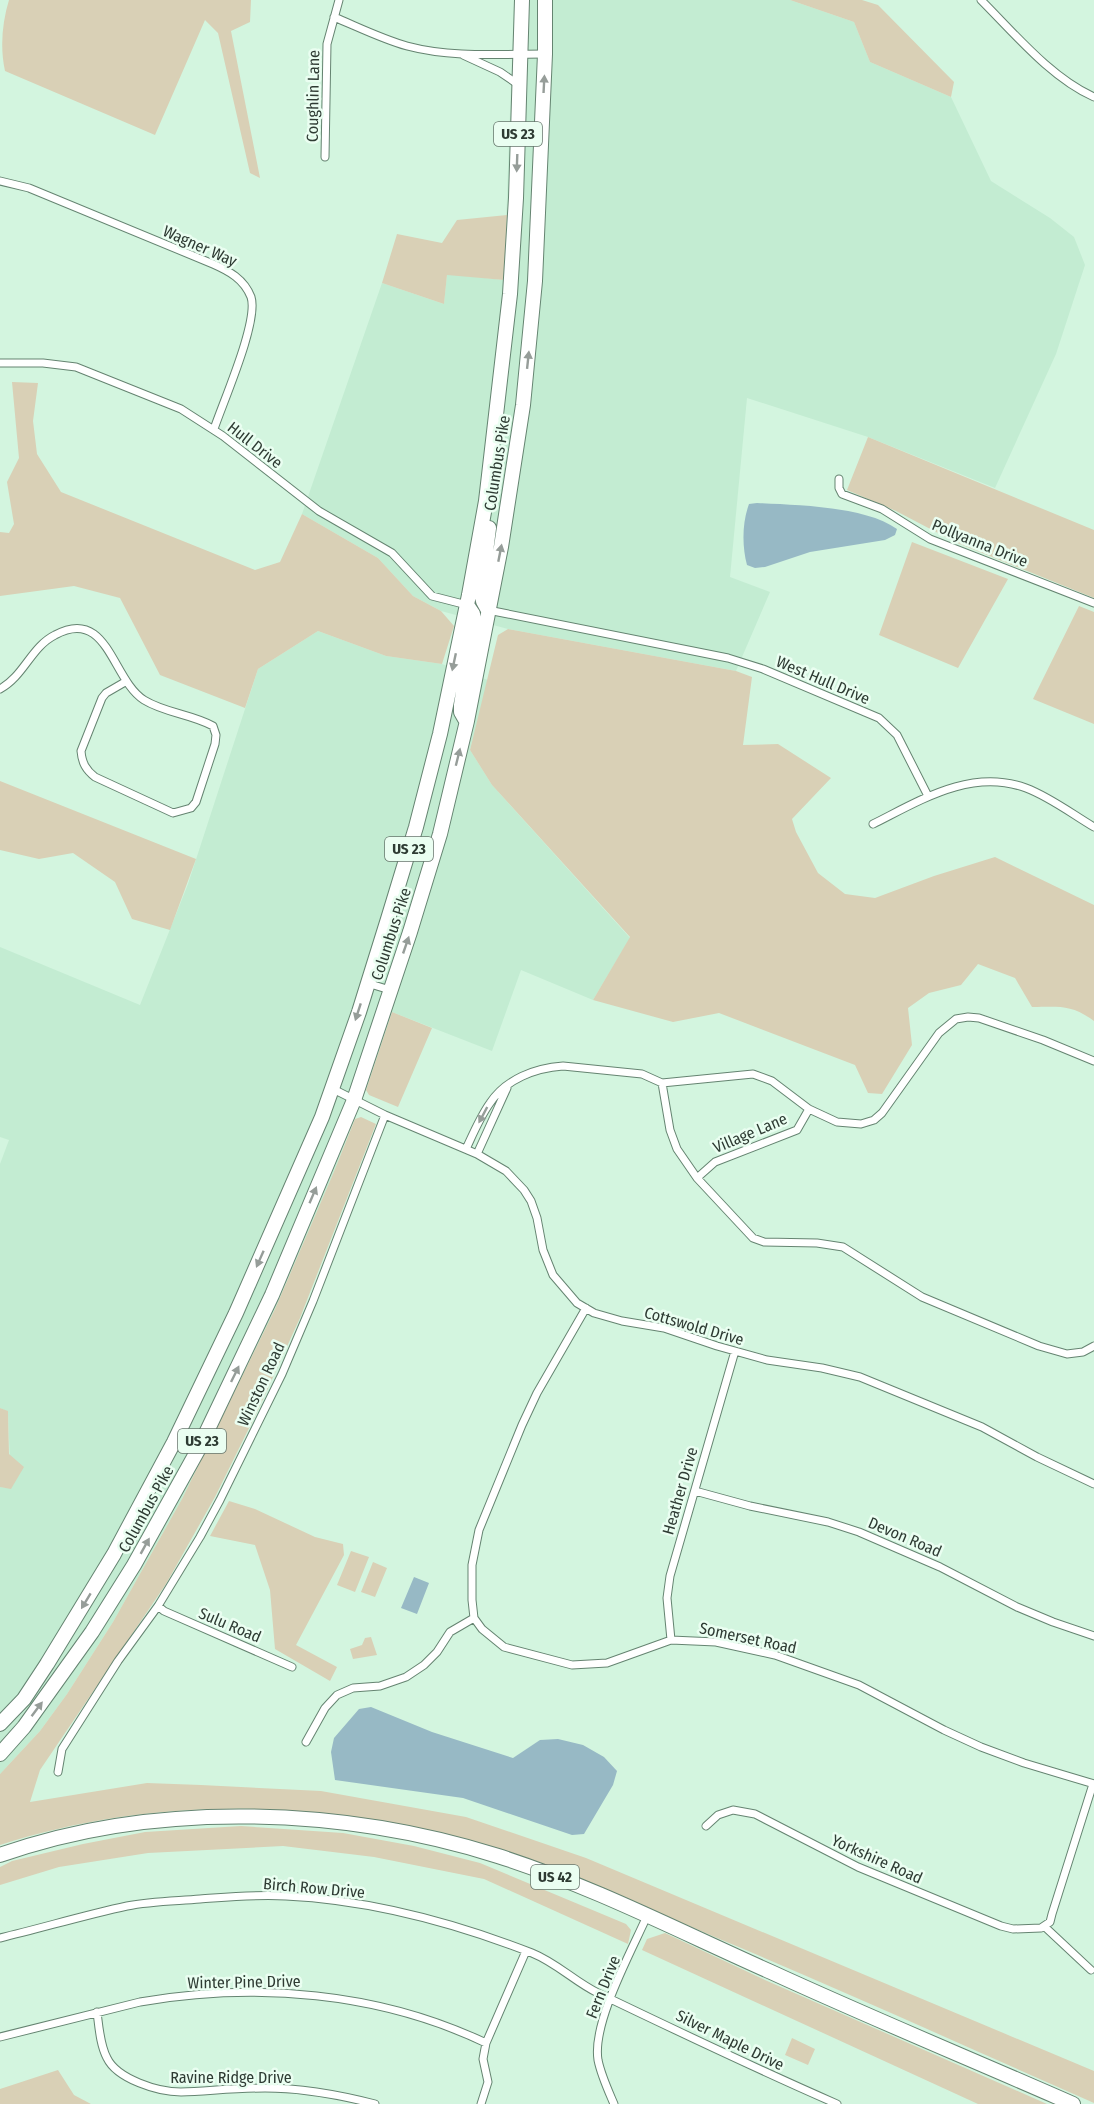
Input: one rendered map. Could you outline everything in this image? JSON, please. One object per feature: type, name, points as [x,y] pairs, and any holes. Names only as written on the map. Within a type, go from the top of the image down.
[{"type":"highway","name":"Columbus Pike","points":[[0,1724],[24,1699],[114,1554],[174,1442],[250,1282],[321,1117],[367,983],[424,798],[467,605],[489,480],[510,294],[522,0]]},
{"type":"highway","name":"Columbus Pike","points":[[0,1754],[30,1719],[92,1632],[134,1565],[198,1450],[272,1295],[354,1100],[440,834],[467,721],[501,546],[523,405],[533,314],[545,54],[544,0]]},
{"type":"highway","points":[[488,610],[481,592],[495,492],[489,480]]},
{"type":"highway","points":[[467,605],[473,614],[474,623],[461,705],[461,712],[467,721]]},
{"type":"highway","name":"US 42","points":[[0,1855],[40,1841],[82,1831],[147,1822],[232,1817],[332,1822],[384,1828],[475,1849],[548,1874],[647,1916],[1073,2104]]},
{"type":"street","name":"Coughlin Lane","points":[[325,157],[327,44],[339,0]]},
{"type":"street","points":[[981,0],[1058,74],[1094,97]]},
{"type":"street","points":[[334,17],[382,38],[408,46],[461,54],[545,54]]},
{"type":"street","points":[[461,54],[500,72],[520,86]]},
{"type":"street","name":"Wagner Way","points":[[0,181],[29,188],[213,264],[239,279],[251,297],[253,307],[214,429]]},
{"type":"street","name":"Hull Drive","points":[[0,363],[44,363],[76,367],[181,409],[214,429],[319,511],[392,553],[432,596],[467,605]]},
{"type":"street","name":"Pollyanna Drive","points":[[839,479],[842,494],[882,509],[930,539],[1094,603]]},
{"type":"street","name":"West Hull Drive","points":[[488,610],[728,658],[763,669],[860,709],[879,718],[897,735],[928,796]]},
{"type":"street","points":[[0,689],[15,678],[44,641],[56,634],[79,629],[96,635],[135,694],[144,700],[213,726],[216,735],[215,744],[196,802],[191,808],[173,813],[95,777],[87,771],[81,751],[102,698],[106,693],[125,682]]},
{"type":"street","points":[[873,824],[928,796],[977,781],[1010,783],[1034,792],[1094,827]]},
{"type":"street","points":[[367,983],[390,990]]},
{"type":"street","points":[[466,1149],[491,1101],[508,1086],[532,1071],[563,1066],[642,1074],[662,1083],[753,1074],[772,1081],[809,1109],[829,1119],[846,1124],[861,1124],[874,1120],[882,1113],[939,1033],[956,1019],[979,1018],[1043,1040],[1094,1061]]},
{"type":"street","points":[[662,1083],[673,1140],[682,1158],[697,1178],[749,1234],[759,1240],[817,1243],[843,1247],[922,1297],[1039,1346],[1067,1354],[1083,1352],[1094,1346]]},
{"type":"street","points":[[477,1154],[508,1086]]},
{"type":"street","name":"Cottswold Drive","points":[[331,1088],[385,1115],[477,1154],[506,1171],[524,1191],[537,1218],[543,1250],[553,1275],[577,1303],[594,1313],[682,1333],[767,1360],[822,1368],[860,1377],[982,1427],[1094,1484]]},
{"type":"street","name":"Village Lane","points":[[697,1178],[715,1162],[793,1131],[799,1126],[809,1109]]},
{"type":"street","name":"Winston Road","points":[[58,1772],[62,1749],[118,1661],[158,1606],[200,1537],[282,1374],[313,1301],[385,1115]]},
{"type":"street","points":[[306,1742],[325,1708],[337,1695],[353,1688],[380,1686],[406,1677],[424,1665],[437,1652],[450,1632],[474,1618],[472,1565],[479,1530],[537,1393],[586,1308]]},
{"type":"street","name":"Heather Drive","points":[[671,1640],[668,1586],[735,1351]]},
{"type":"street","name":"Devon Road","points":[[694,1491],[750,1506],[828,1522],[859,1532],[915,1555],[1017,1607],[1094,1636]]},
{"type":"street","name":"Sulu Road","points":[[158,1606],[164,1611],[292,1667]]},
{"type":"street","name":"Somerset Road","points":[[474,1618],[482,1629],[504,1647],[572,1665],[607,1663],[671,1640],[716,1642],[775,1654],[859,1685],[981,1747],[1023,1763],[1094,1784]]},
{"type":"street","points":[[1091,1970],[1045,1927],[1053,1914],[1094,1784]]},
{"type":"street","name":"Yorkshire Road","points":[[706,1826],[717,1815],[733,1810],[755,1814],[858,1867],[1001,1926],[1013,1929],[1045,1927]]},
{"type":"street","name":"Birch Row Drive","points":[[0,1938],[129,1906],[229,1897],[286,1896],[329,1900],[398,1912],[474,1933],[526,1951],[554,1964],[579,1982],[611,1998]]},
{"type":"street","name":"Fern Drive","points":[[614,2104],[601,2073],[597,2046],[601,2022],[647,1916]]},
{"type":"street","points":[[482,2104],[488,2082],[483,2059],[486,2043],[526,1951]]},
{"type":"street","name":"Winter Pine Drive","points":[[0,2037],[162,1998],[268,1992],[296,1993],[347,2000],[412,2014],[456,2028],[486,2043]]},
{"type":"street","name":"Silver Maple Drive","points":[[611,1998],[746,2064],[837,2104]]},
{"type":"street","name":"Ravine Ridge Drive","points":[[97,2012],[106,2058],[117,2071],[168,2092],[288,2089],[330,2094],[375,2104]]},
{"type":"shaded area","points":[[9,0],[251,0],[250,22],[231,31],[260,178],[250,173],[218,33],[205,20],[155,135],[5,71],[2,36]]},
{"type":"shaded area","points":[[514,0],[790,0],[854,22],[870,62],[951,97],[991,181],[1050,218],[1074,237],[1085,265],[1056,354],[995,488],[868,437],[747,398],[730,577],[770,592],[736,671],[508,629],[441,611],[413,596],[378,558],[302,514],[382,283],[444,304],[447,274],[504,280]]},
{"type":"shaded area","points":[[790,0],[862,0],[878,5],[954,82],[951,97],[870,62],[854,22]]},
{"type":"shaded area","points":[[507,215],[504,280],[447,275],[444,304],[382,283],[397,234],[442,243],[457,220]]},
{"type":"shaded area","points":[[12,382],[38,383],[33,421],[37,454],[61,492],[255,570],[280,562],[302,514],[378,558],[413,596],[441,611],[454,626],[442,664],[386,656],[318,631],[258,669],[245,708],[160,675],[120,598],[74,586],[0,596],[0,532],[9,533],[14,524],[7,482],[19,458]]},
{"type":"shaded area","points":[[868,437],[1094,530],[1094,598],[955,542],[896,511],[847,490]]},
{"type":"shaded area","points":[[912,542],[1008,579],[958,668],[879,635]]},
{"type":"shaded area","points":[[1079,606],[1094,612],[1094,724],[1033,699]]},
{"type":"shaded area","points":[[508,629],[736,671],[752,677],[743,745],[778,744],[831,778],[792,819],[796,832],[818,873],[845,894],[875,898],[995,857],[1094,905],[1094,1021],[1071,1009],[1032,1007],[1015,978],[978,964],[961,985],[929,993],[908,1008],[912,1045],[882,1094],[868,1093],[855,1065],[719,1013],[673,1022],[593,1000],[630,937],[492,785],[470,750],[498,635]]},
{"type":"shaded area","points":[[318,631],[386,656],[442,664],[488,680],[470,750],[492,785],[630,938],[593,1000],[521,970],[492,1051],[392,1012],[366,1090],[333,1174],[275,1309],[182,1499],[113,1622],[67,1694],[40,1731],[0,1774],[0,1487],[11,1488],[8,1412],[0,1408],[0,1164],[9,1140],[0,1137],[0,947],[140,1005],[188,884],[258,669]]},
{"type":"shaded area","points":[[0,781],[196,859],[170,930],[132,919],[115,882],[73,853],[39,859],[0,850]]},
{"type":"shaded area","points":[[392,1012],[432,1028],[398,1107],[369,1095],[366,1090]]},
{"type":"shaded area","points":[[361,1117],[376,1124],[300,1318],[258,1410],[215,1497],[166,1584],[40,1770],[30,1802],[147,1783],[321,1791],[466,1817],[586,1858],[1094,2071],[1094,2103],[812,1978],[637,1904],[532,1862],[458,1837],[401,1824],[344,1815],[286,1810],[228,1809],[170,1811],[113,1818],[56,1829],[0,1845],[0,1774],[40,1731],[67,1694],[113,1622],[182,1499],[275,1309],[355,1119]]},
{"type":"shaded area","points":[[0,1408],[8,1411],[9,1454],[24,1467],[11,1489],[0,1487]]},
{"type":"shaded area","points":[[229,1501],[255,1509],[315,1537],[343,1544],[344,1555],[296,1645],[337,1667],[330,1681],[275,1649],[270,1590],[255,1545],[210,1536]]},
{"type":"shaded area","points":[[351,1551],[369,1557],[355,1592],[337,1585]]},
{"type":"shaded area","points":[[373,1562],[387,1568],[375,1597],[361,1592]]},
{"type":"shaded area","points":[[371,1637],[377,1655],[353,1659],[350,1649],[362,1645],[365,1638]]},
{"type":"shaded area","points":[[241,1826],[343,1833],[414,1846],[480,1863],[626,1924],[631,1930],[628,1944],[484,1879],[374,1857],[283,1846],[148,1853],[59,1867],[0,1885],[0,1867],[12,1861],[145,1832]]},
{"type":"shaded area","points":[[665,1933],[765,1980],[1047,2104],[978,2104],[642,1950],[647,1939]]},
{"type":"shaded area","points":[[792,2038],[815,2049],[808,2065],[785,2055]]},
{"type":"shaded area","points":[[58,2070],[74,2095],[91,2104],[0,2104],[0,2089]]},
{"type":"water","points":[[749,504],[849,511],[883,521],[897,529],[895,535],[885,540],[810,552],[765,567],[755,568],[747,565],[744,534]]},
{"type":"water","points":[[414,1577],[429,1583],[417,1614],[401,1608]]},
{"type":"water","points":[[371,1707],[432,1732],[513,1758],[540,1740],[558,1739],[583,1745],[604,1757],[617,1771],[613,1785],[584,1834],[572,1835],[463,1798],[335,1780],[331,1752],[334,1738],[359,1709]]}]
